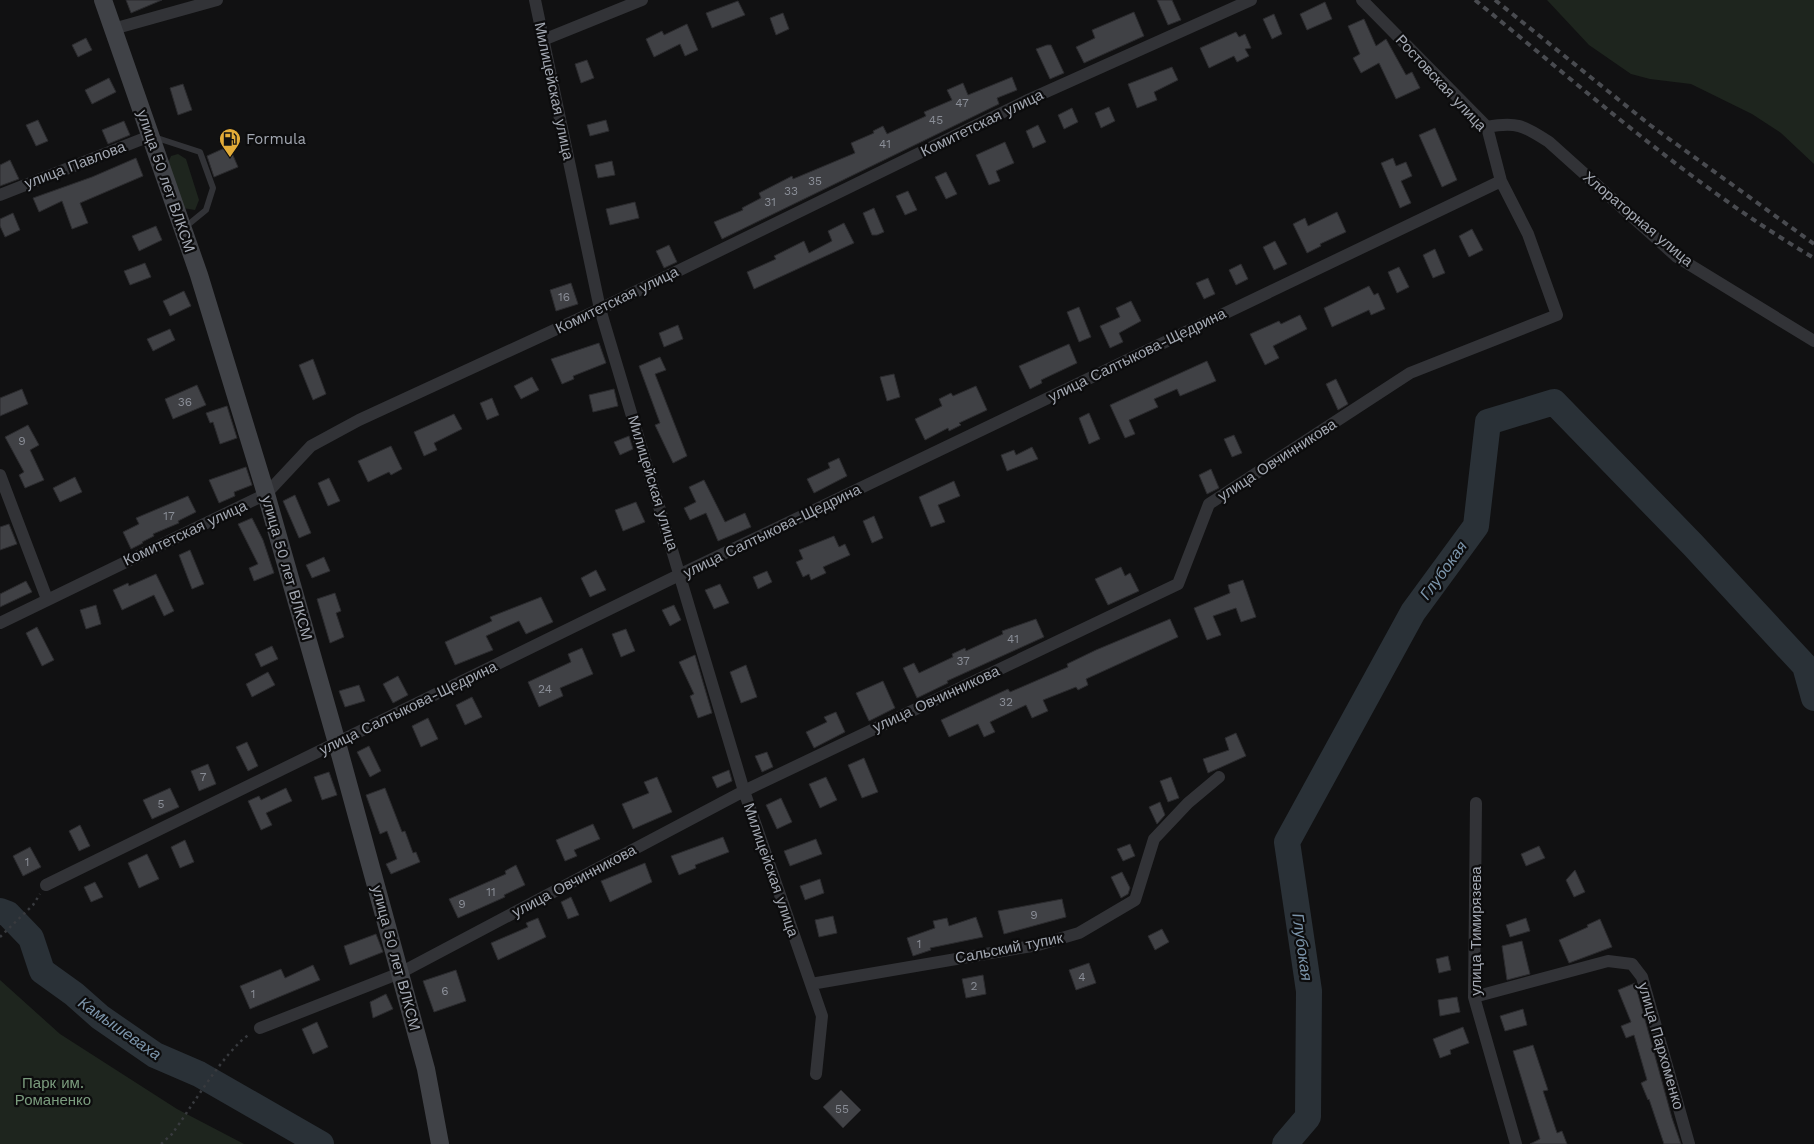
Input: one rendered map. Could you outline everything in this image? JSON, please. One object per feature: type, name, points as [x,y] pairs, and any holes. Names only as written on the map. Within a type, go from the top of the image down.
[{"type":"main road","name":"улица 50 лет ВЛКСМ","points":[[103,0],[184,229],[266,494],[337,743],[426,1069],[440,1144]]},
{"type":"street","points":[[113,29],[217,0]]},
{"type":"street","name":"Милицейская улица","points":[[535,0],[600,309],[681,574],[744,791],[822,1016],[816,1074]]},
{"type":"street","points":[[543,40],[642,0]]},
{"type":"street","name":"Комитетская улица","points":[[0,623],[266,494],[311,446],[359,420],[600,309],[1028,100],[1251,0]]},
{"type":"street","name":"Ростовская улица","points":[[1362,0],[1487,128],[1500,181],[1528,234],[1557,315]]},
{"type":"street","name":"Хлораторная улица","points":[[1487,128],[1514,124],[1526,127],[1549,142],[1677,257],[1814,341]]},
{"type":"street","name":"улица Павлова","points":[[0,195],[150,136]]},
{"type":"street","name":"улица Салтыкова-Щедрина","points":[[46,885],[681,574],[1500,181]]},
{"type":"street","name":"улица Овчинникова","points":[[260,1028],[400,973],[744,791],[1178,584],[1210,504],[1410,372],[1557,315]]},
{"type":"street","points":[[0,475],[47,599]]},
{"type":"street","name":"Сальский тупик","points":[[811,984],[1038,945],[1079,934],[1135,900],[1154,838],[1188,803],[1220,777]]},
{"type":"street","name":"улица Тимирязева","points":[[1476,803],[1474,998],[1516,1144]]},
{"type":"street","name":"улица Пархоменко","points":[[1474,998],[1608,961],[1632,964],[1642,977],[1689,1144]]},
{"type":"lane","points":[[150,136],[200,152],[213,188],[206,210],[184,229]]},
{"type":"path","points":[[0,937],[32,905],[46,885]]},
{"type":"path","points":[[161,1144],[172,1134],[242,1039],[260,1028]]},
{"type":"green space","points":[[1547,0],[1814,0],[1814,164],[1781,133],[1752,114],[1691,84],[1650,79],[1631,74],[1589,45]]},
{"type":"green space","points":[[178,154],[186,159],[199,200],[195,210],[183,208],[168,163],[171,156]]},
{"type":"green space","name":"Парк им. Романенко","points":[[0,980],[60,1034],[177,1109],[244,1144],[0,1144]]},
{"type":"building","points":[[126,0],[162,0],[131,13]]},
{"type":"building","points":[[1157,0],[1172,0],[1181,20],[1168,25]]},
{"type":"building","points":[[738,1],[745,15],[712,28],[706,13]]},
{"type":"building","points":[[1325,2],[1332,19],[1307,30],[1300,14]]},
{"type":"building","points":[[1134,12],[1144,36],[1084,63],[1076,47],[1095,38],[1092,30]]},
{"type":"building","points":[[783,13],[789,29],[776,35],[770,18]]},
{"type":"building","points":[[1274,14],[1282,34],[1272,39],[1263,19]]},
{"type":"building","points":[[1364,19],[1376,46],[1386,39],[1406,75],[1412,72],[1420,88],[1396,99],[1379,63],[1361,73],[1353,58],[1360,54],[1348,26]]},
{"type":"building","points":[[687,24],[698,50],[685,56],[680,44],[654,57],[646,39],[662,31],[664,35]]},
{"type":"building","points":[[1236,32],[1239,37],[1245,34],[1251,48],[1245,49],[1249,56],[1237,62],[1234,56],[1209,68],[1200,48]]},
{"type":"building","points":[[86,38],[92,50],[78,57],[72,45]]},
{"type":"building","points":[[1051,45],[1064,73],[1050,79],[1036,49]]},
{"type":"building","points":[[587,60],[594,78],[581,83],[575,64]]},
{"type":"building","points":[[1172,67],[1178,80],[1154,92],[1157,100],[1137,108],[1128,84]]},
{"type":"building","points":[[1012,77],[1017,90],[997,98],[999,104],[722,239],[714,222],[743,210],[742,208],[761,198],[759,193],[792,176],[793,179],[855,153],[851,143],[874,133],[873,131],[883,126],[887,134],[926,116],[924,112],[952,100],[947,90],[963,83],[968,95]]},
{"type":"building","points":[[109,78],[116,92],[92,104],[85,90]]},
{"type":"building","points":[[183,84],[192,110],[178,115],[170,88]]},
{"type":"building","points":[[1109,107],[1115,121],[1101,128],[1095,113]]},
{"type":"building","points":[[1072,108],[1078,122],[1064,129],[1058,115]]},
{"type":"building","points":[[38,120],[48,141],[36,146],[26,125]]},
{"type":"building","points":[[606,120],[609,131],[590,136],[587,125]]},
{"type":"building","points":[[124,121],[130,135],[108,144],[102,130]]},
{"type":"building","points":[[1038,125],[1046,142],[1033,148],[1026,131]]},
{"type":"building","points":[[1435,128],[1457,180],[1442,187],[1419,135]]},
{"type":"building","points":[[1005,142],[1014,163],[996,171],[1000,181],[989,185],[976,155]]},
{"type":"building","points":[[229,146],[238,167],[214,177],[207,156]]},
{"type":"building","points":[[136,158],[143,176],[80,203],[88,223],[72,229],[62,201],[39,212],[33,198],[92,177]]},
{"type":"building","points":[[1393,158],[1396,166],[1406,162],[1412,176],[1401,181],[1411,203],[1400,208],[1381,163]]},
{"type":"building","points":[[10,160],[19,179],[0,186],[0,165]]},
{"type":"building","points":[[612,161],[615,175],[598,178],[595,165]]},
{"type":"building","points":[[946,172],[957,194],[946,199],[935,177]]},
{"type":"building","points":[[908,191],[917,210],[905,215],[896,196]]},
{"type":"building","points":[[635,202],[639,218],[610,225],[606,209]]},
{"type":"building","points":[[874,208],[884,232],[877,235],[872,235],[863,213]]},
{"type":"building","points":[[1337,212],[1346,232],[1320,244],[1321,246],[1307,253],[1293,224],[1305,218],[1308,226]]},
{"type":"building","points":[[13,213],[20,230],[5,237],[0,226],[0,219]]},
{"type":"building","points":[[844,223],[854,243],[754,289],[747,272],[776,259],[774,256],[804,241],[809,253],[832,241],[828,231]]},
{"type":"building","points":[[156,226],[162,240],[139,251],[132,236]]},
{"type":"building","points":[[1472,229],[1483,250],[1469,257],[1459,236]]},
{"type":"building","points":[[1275,241],[1287,264],[1274,270],[1263,247]]},
{"type":"building","points":[[669,245],[677,262],[664,268],[656,251]]},
{"type":"building","points":[[1435,249],[1445,273],[1433,278],[1423,255]]},
{"type":"building","points":[[145,263],[151,277],[130,285],[124,271]]},
{"type":"building","points":[[1241,264],[1248,279],[1236,285],[1229,270]]},
{"type":"building","points":[[1399,267],[1409,287],[1397,293],[1388,272]]},
{"type":"building","points":[[1208,278],[1215,294],[1204,299],[1196,283]]},
{"type":"building","points":[[571,283],[578,304],[556,311],[550,290]]},
{"type":"building","points":[[1369,286],[1374,295],[1378,293],[1385,309],[1371,315],[1369,310],[1332,327],[1324,308]]},
{"type":"building","points":[[184,291],[191,306],[170,316],[163,301]]},
{"type":"building","points":[[1131,301],[1141,321],[1119,333],[1123,342],[1110,348],[1100,326],[1120,317],[1116,308]]},
{"type":"building","points":[[1079,307],[1091,337],[1079,342],[1067,312]]},
{"type":"building","points":[[1300,315],[1307,329],[1273,346],[1279,358],[1265,365],[1250,334],[1279,321],[1281,324]]},
{"type":"building","points":[[678,325],[683,339],[664,347],[659,333]]},
{"type":"building","points":[[170,329],[175,340],[153,351],[147,339]]},
{"type":"building","points":[[599,343],[606,363],[573,376],[574,379],[562,384],[551,359]]},
{"type":"building","points":[[1069,344],[1077,363],[1041,380],[1042,383],[1030,389],[1019,366]]},
{"type":"building","points":[[660,357],[666,370],[655,374],[687,456],[673,463],[655,425],[660,423],[639,366]]},
{"type":"building","points":[[313,359],[326,394],[313,400],[299,365]]},
{"type":"building","points":[[1207,361],[1216,381],[1180,396],[1177,389],[1154,399],[1158,407],[1129,420],[1135,434],[1125,438],[1110,405]]},
{"type":"building","points":[[894,374],[900,397],[887,401],[880,377]]},
{"type":"building","points":[[532,377],[539,390],[521,399],[514,386]]},
{"type":"building","points":[[1336,379],[1348,404],[1338,410],[1326,384]]},
{"type":"building","points":[[197,385],[206,405],[173,419],[165,399]]},
{"type":"building","points":[[976,386],[987,410],[959,423],[961,425],[949,431],[948,428],[925,440],[915,419],[942,406],[939,399],[951,393],[953,396]]},
{"type":"building","points":[[22,389],[28,404],[0,416],[0,398]]},
{"type":"building","points":[[614,389],[618,406],[593,412],[589,395]]},
{"type":"building","points":[[492,398],[499,415],[487,420],[480,403]]},
{"type":"building","points":[[227,406],[237,438],[220,444],[213,422],[210,423],[206,413]]},
{"type":"building","points":[[1089,413],[1100,439],[1089,444],[1079,418]]},
{"type":"building","points":[[454,414],[462,429],[434,443],[437,450],[424,456],[414,432]]},
{"type":"building","points":[[28,425],[39,445],[30,450],[44,480],[25,488],[19,475],[24,472],[5,437]]},
{"type":"building","points":[[1234,435],[1242,453],[1232,457],[1224,439]]},
{"type":"building","points":[[629,436],[633,449],[620,455],[614,442]]},
{"type":"building","points":[[391,446],[402,469],[391,475],[389,472],[368,482],[358,461]]},
{"type":"building","points":[[1032,447],[1038,459],[1007,471],[1001,455],[1014,450],[1016,455]]},
{"type":"building","points":[[839,458],[847,476],[814,493],[807,479],[830,468],[828,463]]},
{"type":"building","points":[[246,467],[252,485],[234,492],[235,496],[219,503],[209,480]]},
{"type":"building","points":[[1211,469],[1219,488],[1207,494],[1199,475]]},
{"type":"building","points":[[75,477],[82,492],[60,502],[53,488]]},
{"type":"building","points":[[329,478],[340,501],[328,506],[318,483]]},
{"type":"building","points":[[704,480],[725,522],[745,513],[751,527],[718,541],[706,513],[690,520],[684,508],[696,502],[689,487]]},
{"type":"building","points":[[954,481],[960,496],[938,505],[945,522],[931,527],[919,497]]},
{"type":"building","points":[[295,495],[311,533],[299,538],[283,501]]},
{"type":"building","points":[[188,496],[196,512],[178,521],[179,523],[153,534],[154,536],[131,549],[123,532],[139,524],[136,518]]},
{"type":"building","points":[[636,502],[645,522],[623,531],[615,510]]},
{"type":"building","points":[[874,516],[883,538],[872,543],[863,521]]},
{"type":"building","points":[[252,518],[263,540],[274,573],[254,581],[249,568],[258,564],[238,524]]},
{"type":"building","points":[[9,524],[17,544],[0,550],[0,527]]},
{"type":"building","points":[[834,536],[839,547],[845,544],[850,555],[823,567],[826,573],[811,580],[809,574],[803,577],[796,562],[803,559],[799,550]]},
{"type":"building","points":[[190,550],[204,584],[192,589],[179,555]]},
{"type":"building","points":[[324,557],[330,571],[312,578],[306,565]]},
{"type":"building","points":[[1121,567],[1125,576],[1130,573],[1139,591],[1108,605],[1095,579]]},
{"type":"building","points":[[596,570],[606,590],[590,597],[581,578]]},
{"type":"building","points":[[767,571],[772,582],[758,589],[753,577]]},
{"type":"building","points":[[156,574],[174,611],[164,616],[154,595],[122,610],[113,590],[128,583],[129,586]]},
{"type":"building","points":[[1243,580],[1256,617],[1241,622],[1236,608],[1213,616],[1221,635],[1207,640],[1194,608],[1230,593],[1228,585]]},
{"type":"building","points":[[26,581],[32,592],[0,607],[0,594]]},
{"type":"building","points":[[720,584],[729,603],[714,609],[705,590]]},
{"type":"building","points":[[335,593],[341,611],[336,613],[344,637],[330,643],[317,599]]},
{"type":"building","points":[[541,597],[553,622],[526,634],[519,621],[486,636],[493,650],[455,665],[445,642],[492,621],[490,617]]},
{"type":"building","points":[[96,605],[101,624],[86,629],[80,610]]},
{"type":"building","points":[[674,605],[681,620],[670,626],[662,610]]},
{"type":"building","points":[[1036,619],[1044,637],[947,681],[948,683],[917,698],[903,668],[914,663],[919,673],[953,657],[952,654],[965,648],[966,651],[1003,634],[1002,631]]},
{"type":"building","points":[[1170,619],[1178,637],[1086,679],[1088,685],[1078,690],[1076,687],[1043,700],[1048,711],[1032,718],[1026,705],[990,722],[995,732],[984,737],[978,724],[949,737],[941,720],[1008,689],[1010,692],[1068,667],[1067,664],[1096,650]]},
{"type":"building","points":[[37,627],[54,660],[42,666],[26,633]]},
{"type":"building","points":[[626,629],[635,651],[621,657],[612,634]]},
{"type":"building","points":[[272,646],[278,659],[261,667],[255,654]]},
{"type":"building","points":[[582,648],[593,674],[560,688],[563,696],[539,707],[528,682],[571,662],[568,654]]},
{"type":"building","points":[[695,655],[712,713],[698,718],[690,696],[694,694],[679,662]]},
{"type":"building","points":[[746,665],[757,697],[741,703],[730,672]]},
{"type":"building","points":[[268,672],[275,685],[252,697],[246,684]]},
{"type":"building","points":[[398,676],[408,695],[393,703],[383,684]]},
{"type":"building","points":[[883,681],[895,708],[869,721],[856,693]]},
{"type":"building","points":[[359,685],[365,701],[345,707],[339,691]]},
{"type":"building","points":[[472,697],[482,717],[465,725],[456,705]]},
{"type":"building","points":[[836,712],[845,732],[814,748],[806,732],[827,722],[824,717]]},
{"type":"building","points":[[428,718],[438,739],[421,747],[412,726]]},
{"type":"building","points":[[1236,733],[1246,756],[1208,773],[1203,759],[1229,750],[1225,738]]},
{"type":"building","points":[[247,742],[258,766],[248,771],[236,747]]},
{"type":"building","points":[[369,746],[381,771],[370,777],[357,752]]},
{"type":"building","points":[[767,752],[773,767],[762,772],[755,756]]},
{"type":"building","points":[[864,758],[878,792],[862,798],[848,765]]},
{"type":"building","points":[[208,764],[216,784],[199,791],[191,771]]},
{"type":"building","points":[[729,770],[732,781],[717,788],[712,777]]},
{"type":"building","points":[[329,772],[337,795],[322,800],[314,777]]},
{"type":"building","points":[[657,777],[672,812],[633,829],[622,804],[649,793],[644,782]]},
{"type":"building","points":[[826,777],[837,800],[820,808],[809,784]]},
{"type":"building","points":[[1171,777],[1179,798],[1168,802],[1160,781]]},
{"type":"building","points":[[170,788],[179,807],[152,819],[143,800]]},
{"type":"building","points":[[286,788],[292,801],[266,813],[272,825],[261,830],[248,801],[259,796],[261,800]]},
{"type":"building","points":[[385,788],[402,832],[405,831],[413,853],[416,852],[420,862],[391,874],[386,864],[397,859],[387,831],[380,834],[366,795]]},
{"type":"building","points":[[781,798],[792,822],[777,829],[766,805]]},
{"type":"building","points":[[1160,802],[1165,815],[1157,824],[1149,807]]},
{"type":"building","points":[[593,824],[600,839],[574,850],[577,856],[565,861],[556,840]]},
{"type":"building","points":[[80,825],[90,846],[79,851],[69,831]]},
{"type":"building","points":[[723,837],[729,852],[695,865],[696,868],[679,875],[671,856]]},
{"type":"building","points":[[816,839],[822,854],[790,866],[784,851]]},
{"type":"building","points":[[185,840],[194,862],[180,868],[171,847]]},
{"type":"building","points":[[1130,844],[1135,856],[1123,861],[1117,849]]},
{"type":"building","points":[[1539,846],[1545,858],[1526,866],[1521,854]]},
{"type":"building","points":[[30,847],[41,867],[23,876],[13,856]]},
{"type":"building","points":[[147,854],[159,879],[139,888],[128,863]]},
{"type":"building","points":[[645,863],[652,882],[610,902],[601,881]]},
{"type":"building","points":[[516,865],[525,885],[504,895],[505,897],[458,918],[449,899],[506,874],[505,871]]},
{"type":"building","points":[[1575,870],[1585,892],[1574,897],[1566,880]]},
{"type":"building","points":[[1122,872],[1130,888],[1128,894],[1121,898],[1111,877]]},
{"type":"building","points":[[820,879],[824,893],[805,900],[800,886]]},
{"type":"building","points":[[95,882],[103,897],[91,902],[84,887]]},
{"type":"building","points":[[571,897],[579,915],[568,919],[561,902]]},
{"type":"building","points":[[1062,899],[1066,917],[1004,934],[998,911]]},
{"type":"building","points":[[833,916],[837,933],[819,937],[815,920]]},
{"type":"building","points":[[976,917],[983,937],[930,948],[931,950],[913,956],[907,938],[935,928],[933,921],[947,918],[949,926]]},
{"type":"building","points":[[538,918],[546,937],[498,960],[491,943],[528,927],[526,923]]},
{"type":"building","points":[[1526,918],[1530,931],[1510,937],[1506,925]]},
{"type":"building","points":[[1600,919],[1612,947],[1569,963],[1559,940],[1588,927],[1587,925]]},
{"type":"building","points":[[1162,929],[1169,942],[1155,950],[1148,936]]},
{"type":"building","points":[[376,934],[383,952],[350,965],[344,946]]},
{"type":"building","points":[[1522,941],[1530,974],[1507,980],[1502,946]]},
{"type":"building","points":[[1448,956],[1451,970],[1439,973],[1436,959]]},
{"type":"building","points":[[1089,963],[1096,983],[1076,990],[1069,970]]},
{"type":"building","points":[[313,965],[320,980],[250,1009],[240,986],[281,969],[285,978]]},
{"type":"building","points":[[456,970],[466,1001],[434,1012],[423,981]]},
{"type":"building","points":[[983,975],[986,994],[966,998],[962,979]]},
{"type":"building","points":[[1635,983],[1672,1118],[1681,1144],[1664,1144],[1649,1099],[1641,1083],[1647,1080],[1634,1035],[1626,1038],[1621,1026],[1631,1022],[1618,990]]},
{"type":"building","points":[[386,994],[393,1009],[373,1018],[370,1002]]},
{"type":"building","points":[[1457,997],[1460,1012],[1440,1016],[1438,1000]]},
{"type":"building","points":[[1523,1009],[1527,1025],[1505,1031],[1500,1016]]},
{"type":"building","points":[[317,1022],[328,1047],[313,1054],[302,1029]]},
{"type":"building","points":[[1463,1027],[1469,1043],[1450,1050],[1451,1054],[1440,1058],[1433,1039]]},
{"type":"building","points":[[1533,1045],[1548,1090],[1543,1091],[1557,1133],[1562,1131],[1567,1144],[1530,1144],[1540,1139],[1513,1051]]},
{"type":"building","points":[[841,1090],[861,1110],[843,1128],[823,1107]]},
{"type":"waterway","name":"Глубокая","points":[[1285,1144],[1308,1117],[1309,991],[1287,842],[1413,612],[1476,526],[1488,422],[1554,402],[1693,545],[1805,666],[1814,698]]},
{"type":"waterway","name":"Камышеваха","points":[[0,911],[8,914],[31,938],[42,971],[74,994],[100,1017],[155,1055],[199,1074],[321,1144]]},
{"type":"railway","points":[[1475,0],[1598,102],[1682,168],[1725,200],[1814,258]]},
{"type":"railway","points":[[1495,0],[1650,125],[1814,244]]},
{"type":"place","name":"Formula","points":[[230,158]]}]
